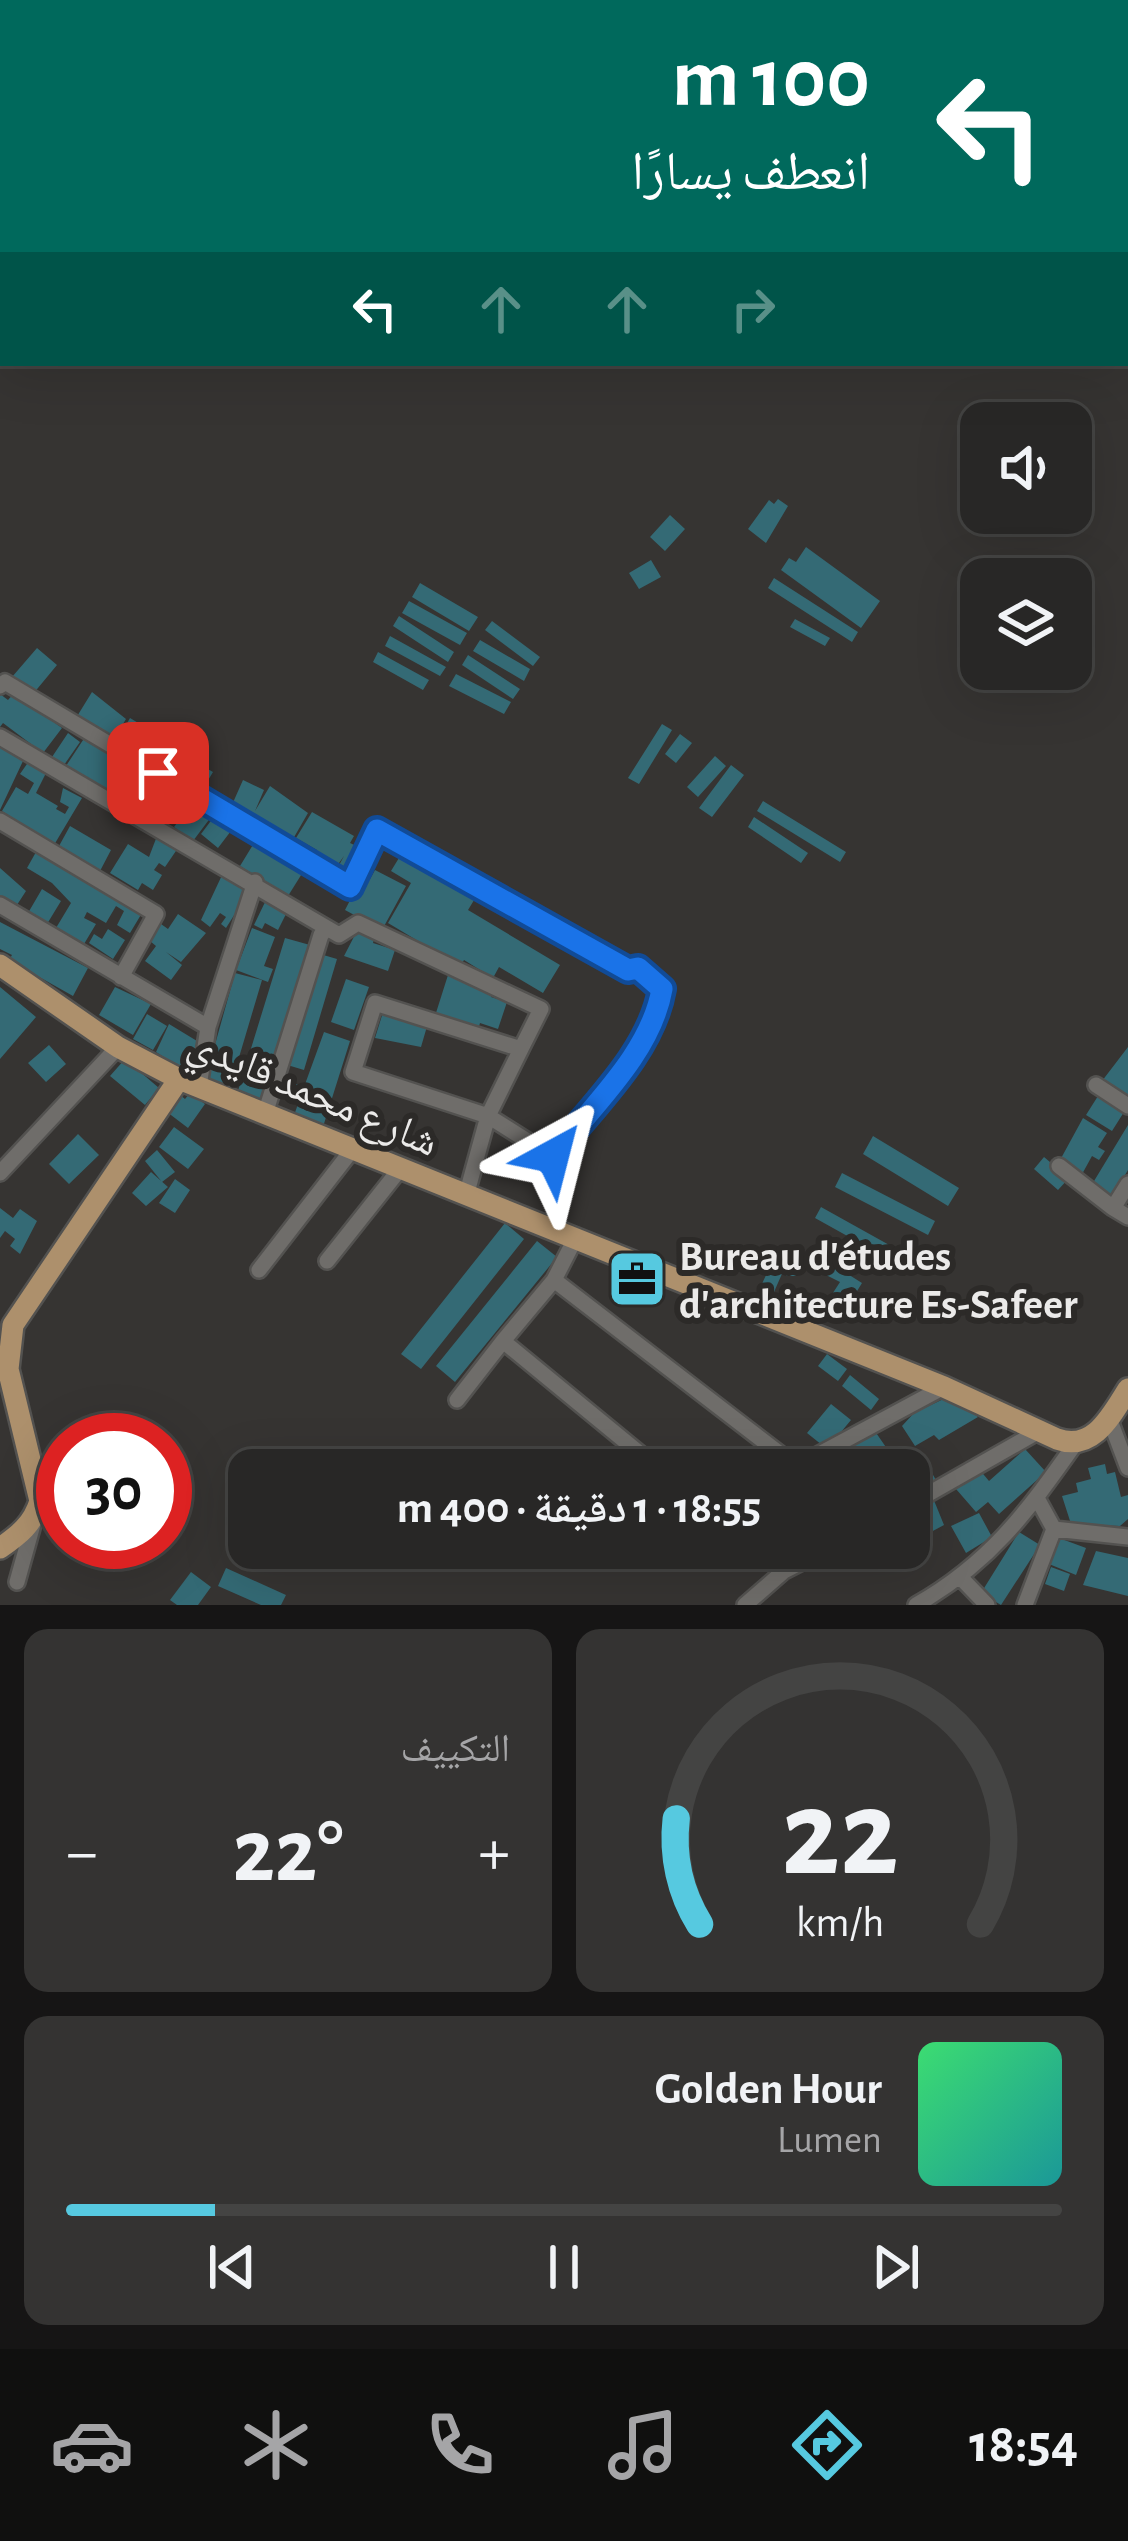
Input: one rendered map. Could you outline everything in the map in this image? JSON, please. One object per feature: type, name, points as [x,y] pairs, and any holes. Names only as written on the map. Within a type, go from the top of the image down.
[{"type":"main road","name":"شارع محمد قايدي","points":[[0,965],[118,1047],[189,1083],[1075,1444]]},
{"type":"main road","points":[[36,1472],[8,1370],[13,1325],[189,1083]]},
{"type":"main road","points":[[1075,1444],[1094,1434],[1127,1392]]},
{"type":"main road","points":[[0,1548],[36,1516]]},
{"type":"street","points":[[0,686],[4,682],[350,887],[377,830],[628,970],[638,968],[662,989],[644,1041],[553,1156],[488,1115],[353,1072],[376,1003],[521,1048]]},
{"type":"street","points":[[0,737],[339,935],[358,923],[541,1009],[488,1115],[466,1196]]},
{"type":"street","points":[[0,820],[156,914],[121,977]]},
{"type":"street","points":[[189,1083],[255,882]]},
{"type":"street","points":[[0,905],[208,1027]]},
{"type":"street","points":[[265,1114],[327,928]]},
{"type":"street","points":[[0,1173],[118,1047]]},
{"type":"street","points":[[1096,1085],[1128,1106]]},
{"type":"street","points":[[259,1270],[352,1150]]},
{"type":"street","points":[[1059,1166],[1120,1212],[1128,1184]]},
{"type":"street","points":[[327,1261],[400,1169]]},
{"type":"street","points":[[457,1400],[554,1280],[575,1239]]},
{"type":"street","points":[[554,1280],[774,1449]]},
{"type":"street","points":[[503,1341],[634,1449]]},
{"type":"street","points":[[833,1449],[944,1387]]},
{"type":"street","points":[[1109,1418],[1128,1468]]},
{"type":"street","points":[[930,1493],[1039,1431]]},
{"type":"street","points":[[916,1605],[962,1579],[1001,1542],[1075,1444]]},
{"type":"street","points":[[1025,1605],[1054,1529],[1037,1498]]},
{"type":"street","points":[[17,1582],[36,1516]]},
{"type":"street","points":[[1054,1529],[1128,1537]]},
{"type":"street","points":[[745,1605],[788,1569]]},
{"type":"street","points":[[962,1579],[987,1605]]},
{"type":"building","points":[[778,499],[788,506],[766,543],[748,529],[769,500],[774,504]]},
{"type":"building","points":[[670,515],[685,529],[665,551],[650,537]]},
{"type":"building","points":[[806,547],[880,601],[861,628],[781,570],[789,558],[796,562]]},
{"type":"building","points":[[651,560],[661,577],[639,589],[629,573]]},
{"type":"building","points":[[774,578],[858,632],[852,642],[768,588]]},
{"type":"building","points":[[420,583],[478,617],[469,631],[412,597]]},
{"type":"building","points":[[409,601],[467,633],[460,645],[402,613]]},
{"type":"building","points":[[399,616],[454,652],[448,662],[393,626]]},
{"type":"building","points":[[795,619],[830,638],[825,646],[790,627]]},
{"type":"building","points":[[492,621],[540,657],[533,666],[485,630]]},
{"type":"building","points":[[390,636],[446,667],[440,676],[385,646]]},
{"type":"building","points":[[480,640],[530,669],[524,681],[473,651]]},
{"type":"building","points":[[37,648],[57,665],[33,694],[12,677]]},
{"type":"building","points":[[378,652],[429,680],[423,690],[373,662]]},
{"type":"building","points":[[468,655],[520,689],[513,699],[462,665]]},
{"type":"building","points":[[456,674],[511,702],[504,714],[449,686]]},
{"type":"building","points":[[92,692],[126,719],[113,741],[76,718]]},
{"type":"building","points":[[14,693],[62,728],[43,753],[3,723],[0,727],[0,694],[8,700]]},
{"type":"building","points":[[130,718],[150,730],[148,735],[213,772],[201,792],[116,743]]},
{"type":"building","points":[[662,724],[672,730],[639,784],[628,778]]},
{"type":"building","points":[[68,733],[80,742],[64,765],[52,757]]},
{"type":"building","points":[[680,734],[692,743],[676,763],[665,754]]},
{"type":"building","points":[[85,737],[125,764],[113,783],[126,768],[143,781],[128,802],[66,766]]},
{"type":"building","points":[[0,747],[23,761],[0,810]]},
{"type":"building","points":[[715,756],[726,766],[698,797],[687,787]]},
{"type":"building","points":[[29,761],[47,771],[36,793],[56,809],[65,814],[69,807],[60,802],[63,788],[82,798],[54,845],[2,811],[16,787],[28,794],[34,783],[20,774]]},
{"type":"building","points":[[731,765],[744,775],[712,817],[699,808]]},
{"type":"building","points":[[149,772],[158,777],[152,787],[164,793],[151,816],[131,804]]},
{"type":"building","points":[[243,780],[264,790],[255,811],[270,786],[308,813],[293,839],[231,807]]},
{"type":"building","points":[[170,789],[187,801],[172,823],[155,811]]},
{"type":"building","points":[[763,801],[846,852],[840,862],[757,811]]},
{"type":"building","points":[[192,803],[211,817],[193,841],[174,827]]},
{"type":"building","points":[[312,812],[354,836],[350,843],[363,849],[349,876],[337,869],[344,856],[334,870],[313,857],[317,850],[296,838]]},
{"type":"building","points":[[216,814],[234,827],[218,848],[201,834]]},
{"type":"building","points":[[754,817],[808,853],[801,863],[748,827]]},
{"type":"building","points":[[70,826],[111,850],[100,871],[59,846]]},
{"type":"building","points":[[157,836],[178,848],[165,867],[159,863],[154,870],[162,875],[153,890],[142,883],[138,890],[110,873],[128,844],[149,857]]},
{"type":"building","points":[[257,838],[303,872],[288,896],[240,866]]},
{"type":"building","points":[[405,848],[479,892],[468,910],[560,965],[543,993],[499,967],[493,978],[464,960],[460,966],[388,923],[411,883],[391,871]]},
{"type":"building","points":[[36,852],[142,913],[130,933],[117,925],[124,911],[116,906],[106,923],[87,912],[84,918],[96,924],[84,944],[56,928],[71,903],[52,883],[27,868]]},
{"type":"building","points":[[0,868],[26,891],[15,908],[0,899]]},
{"type":"building","points":[[375,870],[406,886],[382,930],[345,910],[363,875],[370,879]]},
{"type":"building","points":[[223,873],[250,890],[226,928],[221,924],[226,917],[220,913],[210,927],[201,920]]},
{"type":"building","points":[[42,889],[61,901],[47,924],[28,913]]},
{"type":"building","points":[[267,898],[289,908],[278,930],[265,923],[262,929],[254,925]]},
{"type":"building","points":[[178,914],[206,933],[181,962],[166,952],[182,965],[171,980],[145,961],[156,946],[150,941],[161,924],[168,929]]},
{"type":"building","points":[[0,922],[88,968],[73,996],[9,960],[12,955],[0,949]]},
{"type":"building","points":[[252,928],[275,937],[264,966],[273,969],[268,982],[236,970]]},
{"type":"building","points":[[108,929],[125,940],[113,959],[89,943],[94,934],[102,939]]},
{"type":"building","points":[[358,929],[375,935],[373,943],[395,950],[388,971],[344,956]]},
{"type":"building","points":[[285,938],[310,945],[274,1061],[259,1058],[274,1063],[260,1103],[237,1094]]},
{"type":"building","points":[[320,954],[337,959],[304,1070],[284,1064]]},
{"type":"building","points":[[235,973],[262,980],[229,1091],[204,1084]]},
{"type":"building","points":[[448,975],[493,990],[491,997],[507,1002],[498,1029],[480,1023],[478,1030],[435,1016]]},
{"type":"building","points":[[346,979],[369,987],[354,1030],[331,1022]]},
{"type":"building","points":[[0,987],[36,1017],[0,1059]]},
{"type":"building","points":[[115,987],[151,1004],[133,1035],[99,1015]]},
{"type":"building","points":[[384,1009],[428,1023],[421,1047],[375,1038]]},
{"type":"building","points":[[147,1014],[167,1026],[153,1050],[133,1039]]},
{"type":"building","points":[[169,1024],[197,1041],[188,1073],[156,1052]]},
{"type":"building","points":[[324,1032],[350,1041],[322,1130],[293,1118],[302,1093],[281,1086],[283,1079],[304,1087]]},
{"type":"building","points":[[49,1045],[66,1064],[46,1082],[28,1063]]},
{"type":"building","points":[[1128,1047],[1128,1097],[1102,1081]]},
{"type":"building","points":[[125,1059],[159,1088],[145,1105],[110,1076]]},
{"type":"building","points":[[190,1093],[205,1104],[188,1128],[167,1112],[180,1095],[185,1099]]},
{"type":"building","points":[[1098,1096],[1124,1112],[1112,1131],[1086,1115]]},
{"type":"building","points":[[1083,1118],[1107,1133],[1098,1147],[1105,1151],[1099,1160],[1092,1156],[1081,1176],[1059,1162]]},
{"type":"building","points":[[1128,1125],[1128,1170],[1111,1198],[1091,1186]]},
{"type":"building","points":[[174,1127],[204,1149],[188,1169],[159,1147]]},
{"type":"building","points":[[78,1134],[99,1155],[69,1184],[49,1164]]},
{"type":"building","points":[[873,1136],[959,1188],[948,1206],[863,1154]]},
{"type":"building","points":[[157,1150],[175,1172],[162,1182],[145,1161]]},
{"type":"building","points":[[1044,1157],[1069,1178],[1058,1190],[1034,1169]]},
{"type":"building","points":[[151,1172],[168,1187],[146,1206],[132,1193]]},
{"type":"building","points":[[842,1173],[935,1221],[928,1235],[835,1187]]},
{"type":"building","points":[[175,1179],[190,1190],[175,1213],[159,1203]]},
{"type":"building","points":[[821,1207],[900,1251],[894,1262],[815,1218]]},
{"type":"building","points":[[0,1208],[13,1218],[20,1209],[37,1221],[20,1254],[10,1246],[15,1239],[5,1231],[0,1238]]},
{"type":"building","points":[[505,1223],[524,1239],[421,1369],[401,1354]]},
{"type":"building","points":[[537,1241],[557,1257],[455,1382],[436,1366]]},
{"type":"building","points":[[799,1251],[805,1259],[795,1267],[797,1276],[786,1276],[786,1268],[795,1268],[788,1260]]},
{"type":"building","points":[[773,1260],[783,1265],[788,1261],[774,1292],[761,1286]]},
{"type":"building","points":[[827,1261],[862,1283],[846,1309],[829,1299],[840,1282],[820,1272]]},
{"type":"building","points":[[827,1354],[847,1369],[838,1381],[818,1366]]},
{"type":"building","points":[[850,1375],[879,1399],[871,1410],[842,1386]]},
{"type":"building","points":[[954,1394],[978,1417],[939,1440],[934,1435],[915,1446],[902,1426],[914,1413]]},
{"type":"building","points":[[831,1404],[851,1420],[827,1449],[807,1433]]},
{"type":"building","points":[[872,1427],[887,1449],[845,1449]]},
{"type":"building","points":[[1025,1449],[1046,1472],[999,1514],[988,1502],[976,1512],[956,1489],[979,1469],[989,1481]]},
{"type":"building","points":[[1105,1464],[1107,1474],[1115,1472],[1121,1497],[1128,1495],[1128,1519],[1120,1526],[1071,1524],[1062,1496],[1078,1492],[1076,1483],[1091,1479],[1088,1468]]},
{"type":"building","points":[[930,1500],[944,1525],[931,1532],[930,1531]]},
{"type":"building","points":[[979,1513],[992,1537],[966,1553],[951,1526]]},
{"type":"building","points":[[1019,1532],[1040,1545],[1001,1605],[981,1593]]},
{"type":"building","points":[[1059,1538],[1086,1548],[1076,1575],[1049,1564]]},
{"type":"building","points":[[1096,1551],[1128,1558],[1128,1596],[1083,1585]]},
{"type":"building","points":[[1051,1567],[1070,1574],[1064,1591],[1045,1584]]},
{"type":"building","points":[[226,1568],[286,1595],[281,1605],[261,1605],[218,1586]]},
{"type":"building","points":[[191,1572],[211,1587],[198,1605],[177,1605],[170,1600]]},
{"type":"place","name":"Bureau d'études d'architecture Es-Safeer","points":[[637,1279]]},
{"type":"route","points":[[158,773],[350,887],[377,830],[628,970],[638,968],[657,981],[662,989],[659,1006],[644,1041],[553,1156]]}]
